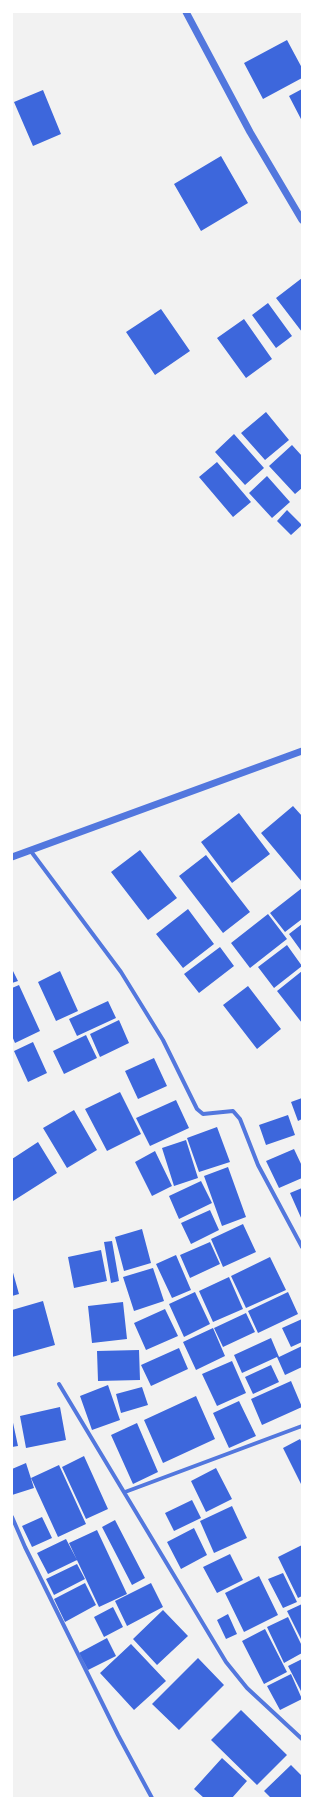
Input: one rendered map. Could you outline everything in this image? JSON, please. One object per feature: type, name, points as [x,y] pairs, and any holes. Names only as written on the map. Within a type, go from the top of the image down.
[{"type":"street","points":[[186,12],[250,132],[302,220]]},
{"type":"street","points":[[12,857],[302,751]]},
{"type":"street","points":[[30,850],[121,972],[163,1040],[197,1109],[203,1114],[233,1111],[240,1119],[258,1165],[302,1247]]},
{"type":"street","points":[[59,1384],[226,1662],[247,1688],[302,1739]]},
{"type":"street","points":[[125,1492],[302,1426]]},
{"type":"street","points":[[12,1517],[118,1734],[152,1798]]},
{"type":"building","points":[[287,40],[302,68],[302,78],[263,99],[244,63]]},
{"type":"building","points":[[302,89],[302,121],[289,96]]},
{"type":"building","points":[[43,90],[61,134],[33,146],[14,102]]},
{"type":"building","points":[[221,156],[248,203],[201,231],[174,184]]},
{"type":"building","points":[[302,278],[302,332],[276,298]]},
{"type":"building","points":[[268,303],[292,336],[276,348],[252,315]]},
{"type":"building","points":[[161,309],[190,351],[155,375],[126,332]]},
{"type":"building","points":[[244,319],[272,359],[246,378],[217,338]]},
{"type":"building","points":[[266,412],[289,440],[265,460],[241,433]]},
{"type":"building","points":[[234,434],[264,468],[245,485],[215,452]]},
{"type":"building","points":[[292,445],[302,456],[302,488],[295,494],[269,466]]},
{"type":"building","points":[[217,462],[251,502],[233,517],[199,477]]},
{"type":"building","points":[[267,476],[290,502],[272,518],[249,493]]},
{"type":"building","points":[[287,510],[302,525],[291,535],[277,521]]},
{"type":"building","points":[[293,806],[302,816],[302,882],[261,833]]},
{"type":"building","points":[[239,813],[270,854],[232,883],[201,842]]},
{"type":"building","points":[[140,850],[177,898],[148,920],[111,872]]},
{"type":"building","points":[[206,855],[250,912],[223,933],[179,876]]},
{"type":"building","points":[[302,888],[302,919],[285,932],[270,913]]},
{"type":"building","points":[[188,909],[214,944],[183,968],[156,934]]},
{"type":"building","points":[[268,914],[287,939],[250,968],[231,943]]},
{"type":"building","points":[[302,924],[302,952],[289,934]]},
{"type":"building","points":[[287,945],[302,966],[274,988],[258,967]]},
{"type":"building","points":[[220,947],[234,966],[199,993],[184,974]]},
{"type":"building","points":[[12,969],[18,981],[12,983]]},
{"type":"building","points":[[60,971],[78,1011],[56,1021],[38,982]]},
{"type":"building","points":[[302,971],[302,1023],[277,991]]},
{"type":"building","points":[[19,985],[40,1031],[15,1043],[12,1036],[12,988]]},
{"type":"building","points":[[248,986],[281,1029],[257,1049],[223,1005]]},
{"type":"building","points":[[108,1001],[116,1018],[77,1036],[69,1019]]},
{"type":"building","points":[[119,1020],[129,1043],[100,1057],[90,1034]]},
{"type":"building","points":[[86,1035],[97,1058],[64,1074],[53,1051]]},
{"type":"building","points":[[33,1042],[47,1073],[28,1082],[14,1051]]},
{"type":"building","points":[[154,1058],[167,1086],[138,1099],[125,1071]]},
{"type":"building","points":[[120,1092],[141,1134],[107,1151],[85,1109]]},
{"type":"building","points":[[302,1098],[302,1119],[298,1121],[291,1102]]},
{"type":"building","points":[[176,1100],[189,1128],[150,1146],[136,1118]]},
{"type":"building","points":[[74,1110],[97,1150],[67,1168],[43,1128]]},
{"type":"building","points":[[288,1115],[295,1135],[266,1145],[259,1125]]},
{"type":"building","points":[[217,1127],[230,1162],[199,1172],[187,1138]]},
{"type":"building","points":[[186,1140],[198,1178],[174,1186],[162,1148]]},
{"type":"building","points":[[38,1142],[57,1173],[13,1201],[12,1159]]},
{"type":"building","points":[[294,1149],[302,1166],[302,1178],[279,1188],[266,1161]]},
{"type":"building","points":[[155,1151],[172,1186],[152,1196],[135,1162]]},
{"type":"building","points":[[228,1167],[246,1217],[222,1226],[204,1176]]},
{"type":"building","points":[[201,1181],[212,1203],[179,1219],[169,1196]]},
{"type":"building","points":[[302,1188],[302,1220],[290,1193]]},
{"type":"building","points":[[210,1210],[219,1230],[191,1244],[181,1223]]},
{"type":"building","points":[[243,1224],[256,1252],[223,1267],[211,1239]]},
{"type":"building","points":[[142,1229],[151,1263],[124,1271],[115,1237]]},
{"type":"building","points":[[112,1241],[119,1281],[111,1283],[104,1242]]},
{"type":"building","points":[[210,1242],[220,1264],[190,1278],[180,1255]]},
{"type":"building","points":[[101,1250],[107,1281],[74,1288],[68,1257]]},
{"type":"building","points":[[176,1255],[191,1290],[172,1298],[156,1264]]},
{"type":"building","points":[[270,1257],[286,1290],[246,1308],[231,1276]]},
{"type":"building","points":[[153,1268],[164,1301],[134,1311],[123,1277]]},
{"type":"building","points":[[12,1269],[19,1294],[12,1296]]},
{"type":"building","points":[[229,1277],[243,1309],[213,1322],[199,1291]]},
{"type":"building","points":[[195,1292],[210,1324],[184,1337],[169,1304]]},
{"type":"building","points":[[288,1292],[298,1314],[258,1333],[248,1311]]},
{"type":"building","points":[[43,1301],[55,1345],[12,1357],[12,1310]]},
{"type":"building","points":[[123,1302],[127,1339],[92,1343],[88,1306]]},
{"type":"building","points":[[165,1309],[178,1336],[146,1350],[134,1323]]},
{"type":"building","points":[[246,1313],[255,1332],[223,1347],[214,1328]]},
{"type":"building","points":[[302,1319],[302,1342],[291,1347],[282,1328]]},
{"type":"building","points":[[213,1328],[225,1356],[196,1370],[183,1342]]},
{"type":"building","points":[[271,1338],[279,1357],[302,1346],[302,1367],[285,1375],[277,1357],[242,1373],[234,1355]]},
{"type":"building","points":[[179,1348],[188,1369],[151,1386],[141,1365]]},
{"type":"building","points":[[139,1350],[140,1380],[98,1381],[97,1351]]},
{"type":"building","points":[[232,1361],[246,1393],[217,1406],[202,1374]]},
{"type":"building","points":[[271,1365],[279,1382],[253,1394],[245,1377]]},
{"type":"building","points":[[291,1381],[302,1407],[262,1425],[251,1399]]},
{"type":"building","points":[[108,1385],[120,1420],[92,1430],[80,1396]]},
{"type":"building","points":[[142,1387],[148,1405],[121,1413],[116,1394]]},
{"type":"building","points":[[196,1396],[215,1439],[163,1463],[144,1420]]},
{"type":"building","points":[[239,1401],[256,1436],[229,1448],[213,1413]]},
{"type":"building","points":[[60,1407],[66,1440],[26,1448],[20,1416]]},
{"type":"building","points":[[12,1418],[18,1446],[12,1447]]},
{"type":"building","points":[[137,1423],[158,1472],[133,1484],[111,1435]]},
{"type":"building","points":[[300,1439],[302,1443],[302,1486],[283,1448]]},
{"type":"building","points":[[84,1456],[108,1509],[86,1519],[62,1467]]},
{"type":"building","points":[[26,1463],[34,1488],[12,1495],[12,1469]]},
{"type":"building","points":[[59,1465],[86,1524],[58,1537],[31,1478]]},
{"type":"building","points":[[216,1468],[232,1499],[206,1512],[191,1481]]},
{"type":"building","points":[[192,1500],[201,1518],[174,1531],[165,1513]]},
{"type":"building","points":[[232,1506],[247,1538],[214,1553],[200,1521]]},
{"type":"building","points":[[42,1517],[52,1538],[32,1547],[22,1526]]},
{"type":"building","points":[[115,1520],[145,1578],[132,1585],[102,1527]]},
{"type":"building","points":[[194,1528],[207,1555],[181,1569],[167,1542]]},
{"type":"building","points":[[97,1530],[127,1594],[99,1607],[69,1543]]},
{"type":"building","points":[[66,1539],[77,1560],[48,1574],[37,1553]]},
{"type":"building","points":[[302,1545],[302,1596],[298,1598],[278,1557]]},
{"type":"building","points":[[230,1554],[243,1580],[217,1593],[203,1567]]},
{"type":"building","points":[[77,1564],[85,1579],[54,1595],[46,1579]]},
{"type":"building","points":[[283,1573],[297,1602],[283,1608],[268,1579]]},
{"type":"building","points":[[259,1576],[278,1615],[244,1632],[225,1593]]},
{"type":"building","points":[[85,1583],[96,1605],[65,1622],[54,1599]]},
{"type":"building","points":[[151,1583],[163,1607],[127,1626],[115,1601]]},
{"type":"building","points":[[302,1604],[302,1641],[287,1611]]},
{"type":"building","points":[[113,1607],[123,1627],[104,1637],[94,1617]]},
{"type":"building","points":[[163,1610],[188,1636],[157,1665],[133,1639]]},
{"type":"building","points":[[228,1614],[237,1634],[226,1639],[217,1620]]},
{"type":"building","points":[[288,1617],[302,1646],[302,1653],[284,1663],[267,1627]]},
{"type":"building","points":[[265,1629],[287,1672],[264,1684],[242,1641]]},
{"type":"building","points":[[107,1638],[116,1656],[88,1670],[79,1653]]},
{"type":"building","points":[[131,1644],[166,1681],[134,1710],[100,1673]]},
{"type":"building","points":[[198,1658],[224,1685],[179,1730],[152,1704]]},
{"type":"building","points":[[302,1659],[302,1693],[288,1666]]},
{"type":"building","points":[[291,1674],[302,1699],[280,1710],[267,1686]]},
{"type":"building","points":[[241,1710],[287,1755],[257,1785],[211,1740]]},
{"type":"building","points":[[222,1758],[247,1781],[232,1798],[204,1798],[194,1789]]},
{"type":"building","points":[[291,1765],[302,1776],[302,1798],[271,1798],[264,1791]]}]
